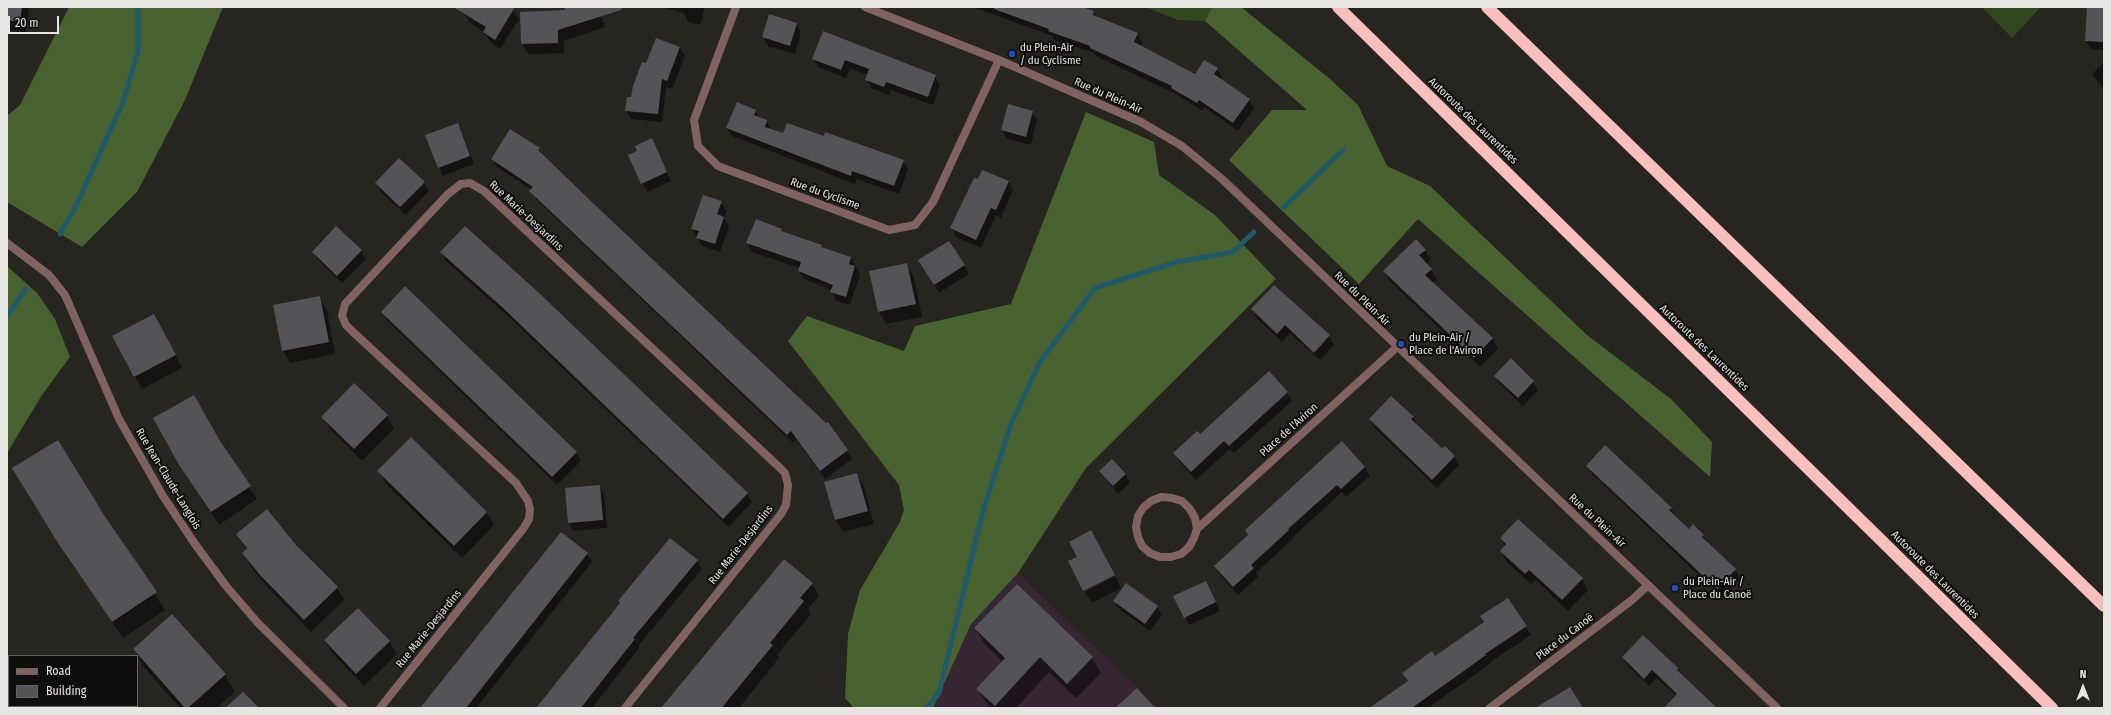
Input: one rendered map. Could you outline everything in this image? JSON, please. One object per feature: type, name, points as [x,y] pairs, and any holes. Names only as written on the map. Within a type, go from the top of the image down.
[{"type":"highway","name":"Autoroute des Laurentides","points":[[1338,7],[2052,708]]},
{"type":"highway","points":[[1487,7],[2104,606]]},
{"type":"highway","points":[[2082,584],[2104,597]]},
{"type":"street","name":"Rue du Cyclisme","points":[[736,7],[694,120],[698,146],[718,166],[889,230],[914,225],[933,202],[999,60]]},
{"type":"street","name":"Rue du Plein-Air","points":[[864,7],[999,60],[1141,122],[1182,146],[1222,180],[1777,708]]},
{"type":"street","name":"Rue Marie-Desjardins","points":[[380,708],[523,529],[529,519],[530,509],[528,501],[516,484],[352,331],[346,325],[342,316],[345,304],[448,194],[461,184],[470,183],[484,191],[785,473],[788,485],[786,505],[781,514],[625,708]]},
{"type":"street","name":"Rue Jean-Claude-Langlois","points":[[7,243],[49,275],[64,295],[119,419],[163,496],[195,544],[226,586],[258,623],[344,708]]},
{"type":"street","name":"Place de l'Aviron","points":[[1197,529],[1195,518],[1190,508],[1182,501],[1162,497],[1152,501],[1143,508],[1138,516],[1136,527],[1142,546],[1150,553],[1160,557],[1171,557],[1181,554],[1189,547],[1197,529],[1397,347]]},
{"type":"street","name":"Place du Canoë","points":[[1494,707],[1632,600],[1648,585]]},
{"type":"shaded area","points":[[1018,573],[1159,708],[933,708],[971,624]]},
{"type":"green space","points":[[69,7],[223,7],[185,100],[137,192],[82,247],[7,202],[7,116],[20,105]]},
{"type":"green space","points":[[1145,7],[1212,7],[1205,21],[1178,20]]},
{"type":"green space","points":[[1212,7],[1241,7],[1330,79],[1358,105],[1387,166],[1430,186],[1587,335],[1671,399],[1712,442],[1710,477],[1418,219],[1359,284],[1229,160],[1272,110],[1307,110],[1205,21]]},
{"type":"green space","points":[[1982,7],[2041,7],[2012,38]]},
{"type":"green space","points":[[1086,112],[1154,142],[1159,175],[1215,215],[1276,279],[1086,468],[1018,573],[971,624],[933,708],[854,708],[845,698],[848,634],[860,590],[900,522],[904,510],[899,485],[788,341],[807,316],[904,351],[915,326],[1011,304]]},
{"type":"green space","points":[[7,266],[37,293],[55,319],[70,357],[42,395],[7,453]]},
{"type":"building","points":[[7,7],[22,7],[20,22],[7,20]]},
{"type":"building","points":[[453,7],[515,7],[495,40],[483,32],[486,27]]},
{"type":"building","points":[[564,7],[621,7],[621,10],[558,30],[558,43],[521,44],[520,12],[565,10]]},
{"type":"building","points":[[994,7],[1082,7],[1094,11],[1093,15],[1138,33],[1134,42],[1195,74],[1204,60],[1218,68],[1214,74],[1250,99],[1233,123],[1199,100],[1197,103],[1171,88],[1172,86],[1090,48],[1090,46],[1048,31],[1049,29],[994,9]]},
{"type":"building","points":[[2087,7],[2104,7],[2104,42],[2085,41]]},
{"type":"building","points":[[769,14],[797,23],[790,46],[762,37]]},
{"type":"building","points":[[823,31],[936,75],[928,97],[886,82],[884,87],[865,80],[869,69],[845,60],[841,70],[812,59]]},
{"type":"building","points":[[656,38],[680,47],[667,81],[662,79],[658,114],[625,111],[627,97],[631,97],[633,86],[642,62],[646,63]]},
{"type":"building","points":[[737,102],[756,110],[754,115],[767,120],[765,127],[783,133],[787,123],[824,136],[825,132],[904,160],[894,186],[852,171],[851,176],[726,128]]},
{"type":"building","points":[[1008,104],[1033,111],[1026,137],[1001,130]]},
{"type":"building","points":[[458,123],[470,156],[438,168],[425,135]]},
{"type":"building","points":[[510,129],[540,148],[538,150],[594,204],[826,423],[828,422],[848,450],[820,471],[791,431],[787,435],[529,191],[533,187],[491,159]]},
{"type":"building","points":[[652,138],[667,172],[641,184],[628,155],[637,151],[635,146]]},
{"type":"building","points":[[399,158],[425,182],[400,207],[375,183]]},
{"type":"building","points":[[982,170],[1009,181],[996,210],[991,208],[976,240],[950,228],[974,178],[978,179]]},
{"type":"building","points":[[703,195],[722,201],[717,214],[724,217],[715,244],[696,238],[699,231],[691,229]]},
{"type":"building","points":[[756,219],[782,229],[781,231],[822,245],[821,247],[851,257],[849,264],[855,266],[846,297],[830,292],[833,285],[798,271],[801,262],[746,243]]},
{"type":"building","points":[[336,226],[362,250],[337,276],[312,252]]},
{"type":"building","points":[[465,226],[538,292],[748,493],[723,519],[503,308],[440,252]]},
{"type":"building","points":[[1416,239],[1426,250],[1419,255],[1432,269],[1425,275],[1493,338],[1474,358],[1383,271]]},
{"type":"building","points":[[949,241],[965,265],[934,285],[918,260]]},
{"type":"building","points":[[907,263],[916,304],[878,312],[869,271]]},
{"type":"building","points":[[1274,285],[1330,335],[1314,353],[1285,325],[1277,334],[1251,309]]},
{"type":"building","points":[[405,286],[577,452],[552,477],[381,312]]},
{"type":"building","points":[[320,296],[329,342],[282,351],[273,305]]},
{"type":"building","points":[[154,314],[176,355],[134,377],[112,336]]},
{"type":"building","points":[[1511,358],[1534,381],[1518,398],[1494,376]]},
{"type":"building","points":[[1269,371],[1288,392],[1229,446],[1224,441],[1191,472],[1173,453],[1197,431],[1200,434]]},
{"type":"building","points":[[354,383],[388,415],[354,449],[321,417]]},
{"type":"building","points":[[194,395],[220,441],[251,486],[211,512],[179,465],[153,418]]},
{"type":"building","points":[[1391,396],[1414,417],[1411,419],[1442,448],[1445,446],[1455,456],[1432,480],[1369,419]]},
{"type":"building","points":[[411,437],[487,512],[454,546],[377,471]]},
{"type":"building","points":[[58,440],[104,515],[157,592],[112,622],[58,543],[12,468]]},
{"type":"building","points":[[1342,441],[1365,467],[1341,489],[1337,485],[1288,529],[1289,530],[1251,565],[1254,568],[1233,587],[1214,566],[1248,535],[1245,530]]},
{"type":"building","points":[[1605,445],[1672,508],[1669,510],[1689,529],[1693,524],[1704,535],[1702,537],[1736,569],[1717,589],[1586,466]]},
{"type":"building","points":[[1112,459],[1126,474],[1113,486],[1099,471]]},
{"type":"building","points":[[857,473],[868,511],[835,520],[824,482]]},
{"type":"building","points":[[600,485],[603,520],[568,523],[565,488]]},
{"type":"building","points":[[267,509],[296,545],[338,587],[304,620],[260,575],[242,553],[247,548],[236,534]]},
{"type":"building","points":[[1518,519],[1583,578],[1562,600],[1529,570],[1525,574],[1500,551],[1506,544],[1500,538]]},
{"type":"building","points":[[1091,530],[1115,575],[1083,591],[1068,561],[1077,557],[1069,542]]},
{"type":"building","points":[[561,532],[588,553],[466,708],[420,708]]},
{"type":"building","points":[[670,538],[698,560],[633,638],[635,639],[581,708],[536,708],[620,603],[618,601]]},
{"type":"building","points":[[784,559],[813,583],[800,598],[804,601],[770,643],[773,645],[722,708],[661,708]]},
{"type":"building","points":[[1206,581],[1216,602],[1184,618],[1173,596]]},
{"type":"building","points":[[1126,583],[1158,606],[1145,624],[1113,601]]},
{"type":"building","points":[[1017,584],[1093,657],[1067,684],[1040,657],[995,706],[976,689],[1005,658],[974,628]]},
{"type":"building","points":[[1508,598],[1527,626],[1485,654],[1486,655],[1412,708],[1369,708],[1408,681],[1402,673],[1432,651],[1435,656],[1484,622],[1480,616]]},
{"type":"building","points":[[358,608],[390,641],[356,674],[324,640]]},
{"type":"building","points":[[172,614],[226,674],[188,708],[185,708],[133,649]]},
{"type":"building","points":[[1643,635],[1717,708],[1664,708],[1677,694],[1652,670],[1644,679],[1622,657]]},
{"type":"building","points":[[1570,687],[1583,708],[1535,708]]},
{"type":"building","points":[[1137,688],[1155,708],[1115,708]]},
{"type":"building","points":[[243,692],[259,708],[225,708]]},
{"type":"waterway","points":[[60,234],[77,204],[123,102],[138,51],[138,7]]},
{"type":"waterway","points":[[1284,207],[1343,150]]},
{"type":"waterway","points":[[926,708],[939,693],[983,511],[1011,424],[1040,362],[1095,288],[1177,262],[1233,252],[1254,232]]},
{"type":"waterway","points":[[7,316],[26,289]]},
{"type":"place","name":"du Plein-Air / du Cyclisme","points":[[1012,54]]},
{"type":"place","name":"du Plein-Air / Place de l'Aviron","points":[[1401,344]]},
{"type":"place","name":"du Plein-Air / Place du Canoë","points":[[1675,588]]}]
